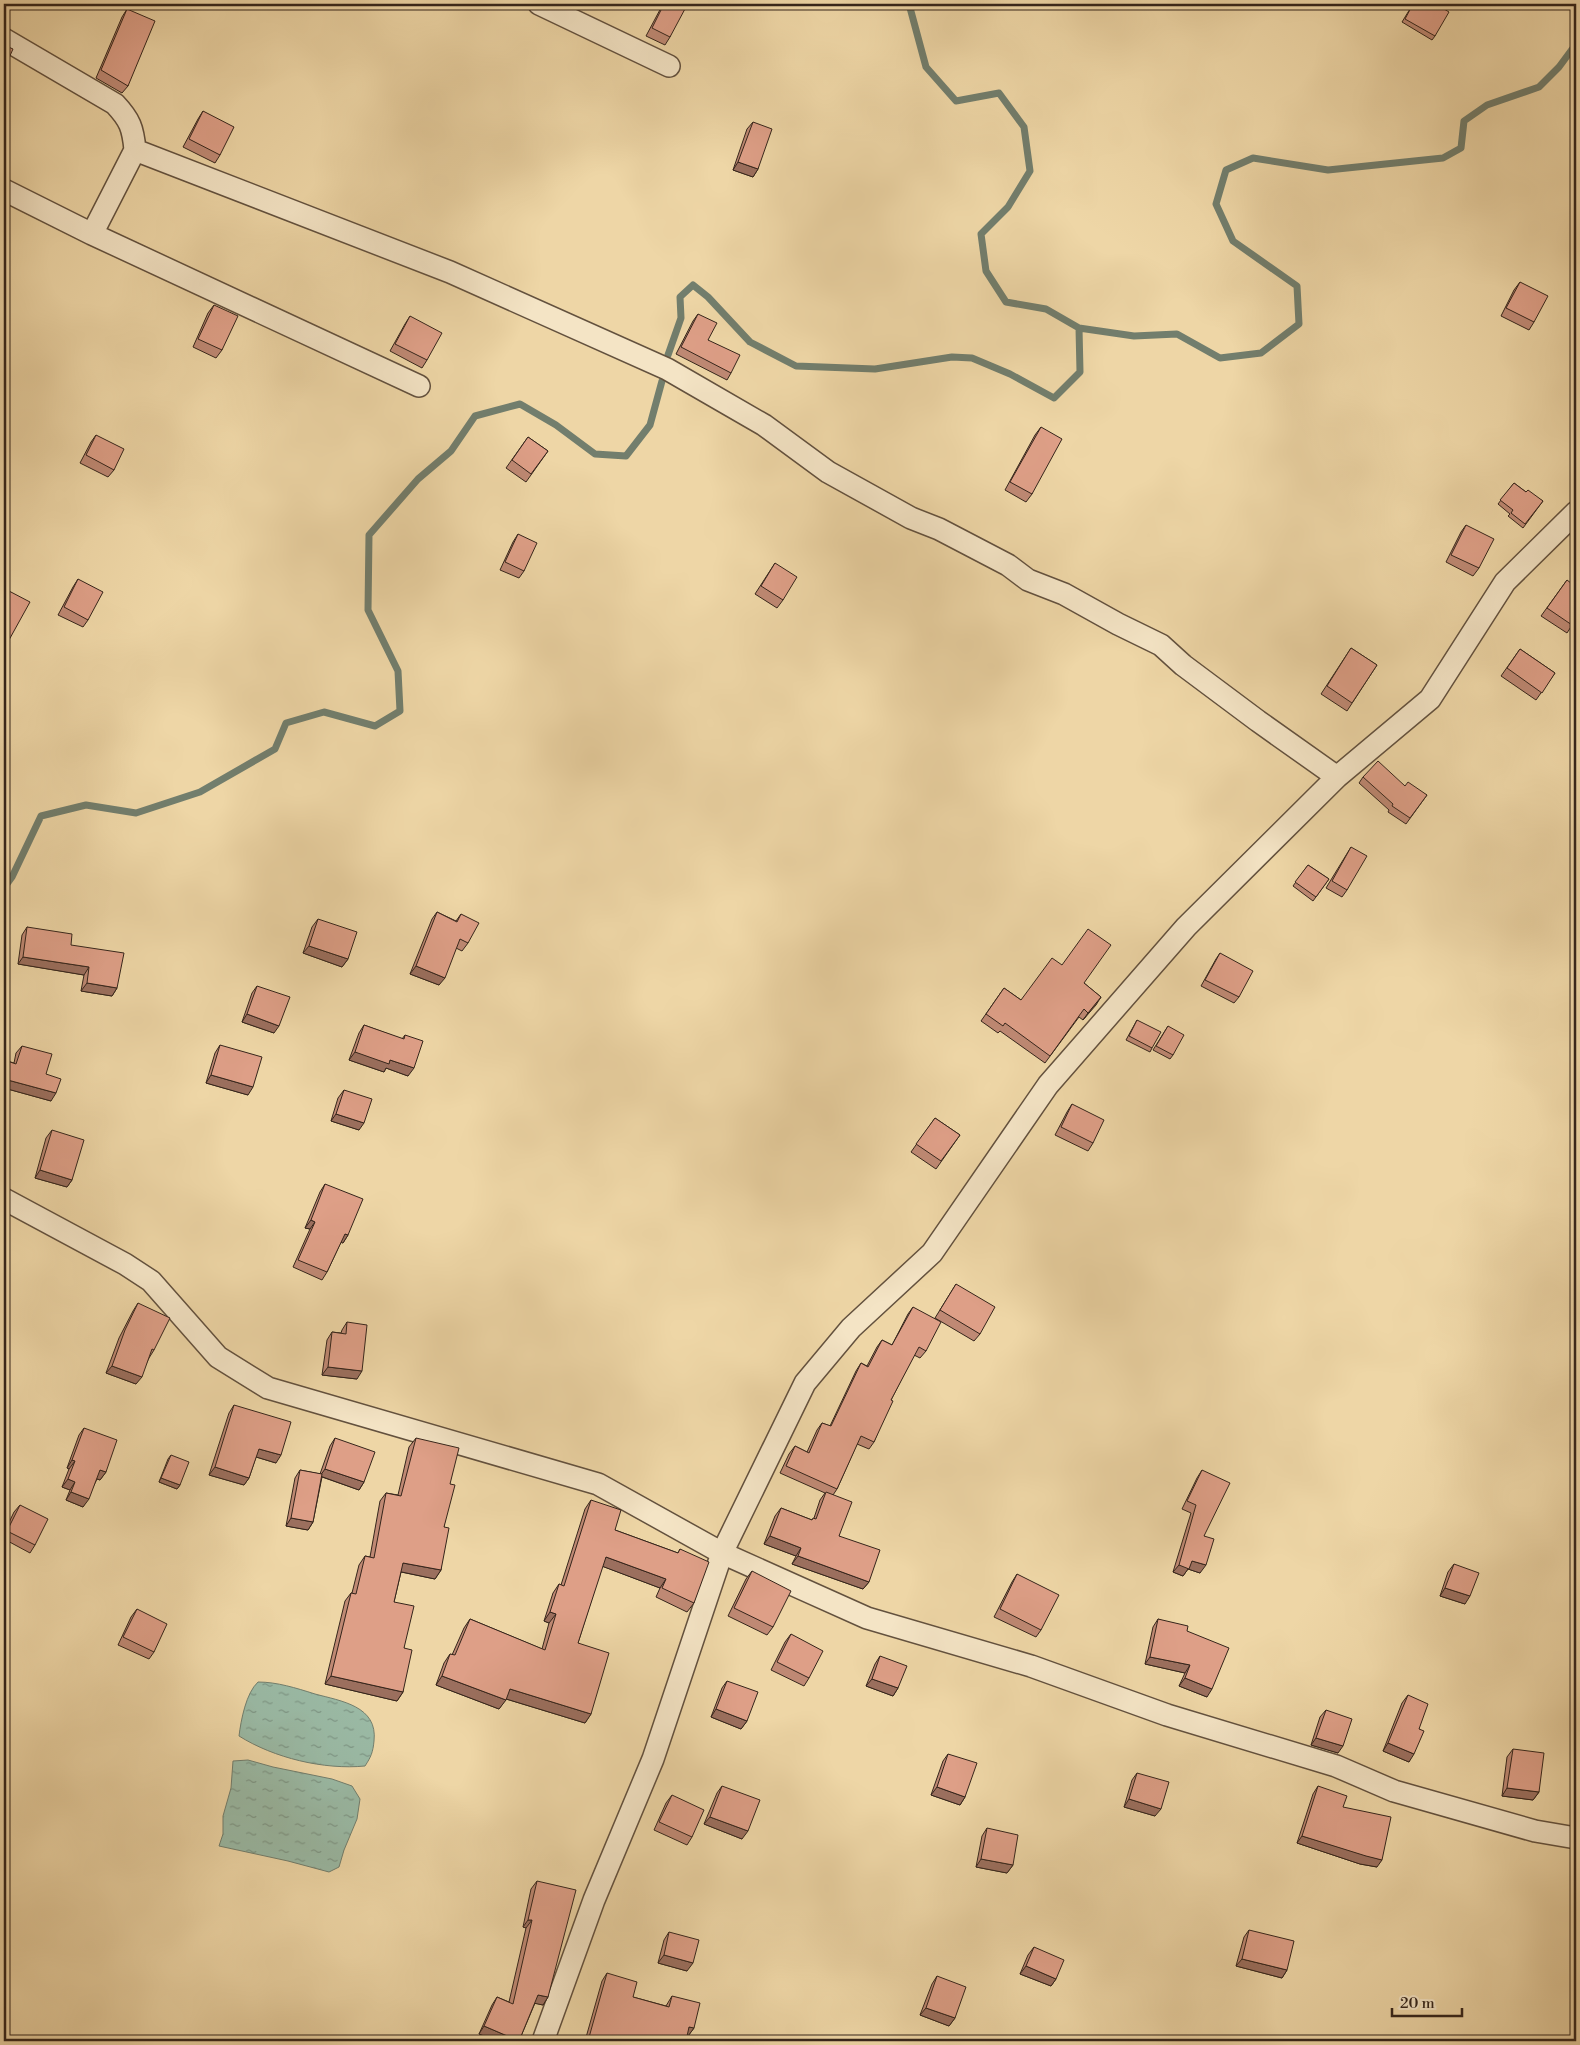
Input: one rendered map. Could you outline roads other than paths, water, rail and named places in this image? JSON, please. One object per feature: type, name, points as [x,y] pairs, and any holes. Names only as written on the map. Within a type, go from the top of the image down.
[{"type":"street","points":[[539,4],[669,66]]},
{"type":"street","points":[[4,39],[115,104],[129,119],[134,134],[135,150],[92,234]]},
{"type":"street","points":[[135,150],[450,272],[666,369],[764,425],[828,472],[911,518],[939,529],[1008,565],[1028,580],[1064,594],[1161,645],[1183,665],[1337,777]]},
{"type":"street","points":[[4,190],[92,234],[419,386]]},
{"type":"street","points":[[543,2041],[594,1900],[653,1759],[722,1553],[805,1383],[851,1328],[932,1253],[1048,1085],[1179,935],[1337,777],[1430,699],[1504,582],[1576,512]]},
{"type":"street","points":[[4,1199],[125,1264],[151,1281],[218,1357],[268,1388],[598,1484],[722,1553],[867,1618],[1031,1666],[1167,1715],[1336,1766],[1394,1791],[1535,1831],[1576,1838]]},
{"type":"water","points":[[258,1682],[286,1686],[336,1699],[356,1707],[364,1713],[374,1729],[373,1748],[365,1766],[333,1766],[300,1761],[268,1751],[239,1736],[247,1700]]},
{"type":"water","points":[[248,1760],[332,1779],[352,1786],[360,1799],[357,1819],[339,1867],[329,1872],[219,1846],[223,1834],[223,1816],[231,1788],[233,1761]]},
{"type":"waterway","points":[[668,355],[681,318],[680,297],[693,285],[708,297],[750,342],[796,366],[875,369],[952,357],[972,358],[1010,374],[1054,398],[1080,372],[1079,328],[1046,309],[1006,302],[986,271],[981,234],[1008,207],[1030,171],[1024,127],[999,93],[956,101],[926,67],[909,4]]},
{"type":"waterway","points":[[1079,328],[1134,336],[1177,334],[1220,358],[1261,353],[1299,324],[1297,286],[1233,241],[1216,204],[1226,170],[1253,158],[1328,170],[1443,158],[1461,148],[1464,121],[1487,105],[1539,87],[1559,67],[1576,44]]},
{"type":"waterway","points":[[4,888],[12,877],[41,816],[86,805],[136,813],[200,792],[275,749],[286,723],[324,712],[375,726],[400,711],[398,671],[368,610],[369,535],[418,479],[451,451],[475,416],[520,404],[556,425],[595,454],[626,456],[650,425],[662,381]]}]
